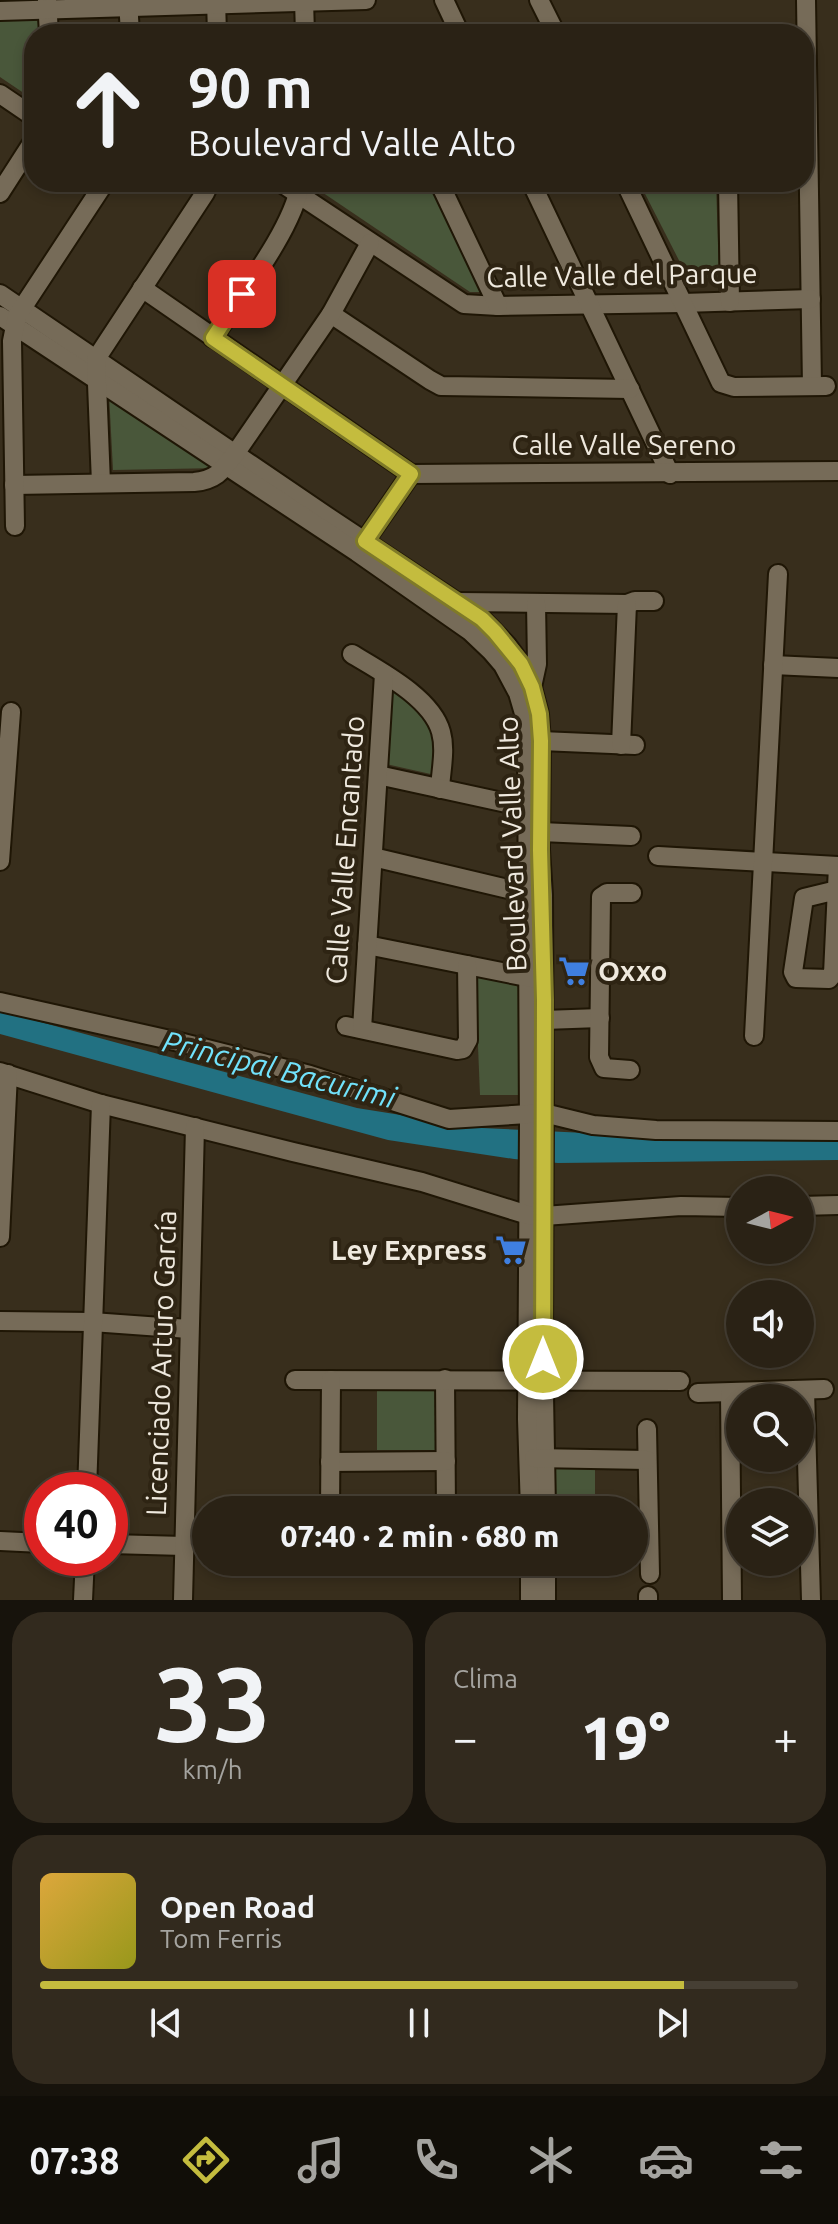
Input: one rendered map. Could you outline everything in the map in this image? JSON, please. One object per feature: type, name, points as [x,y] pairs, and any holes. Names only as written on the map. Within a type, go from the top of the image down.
[{"type":"street","points":[[0,11],[47,5],[366,0]]},
{"type":"street","points":[[444,0],[455,24]]},
{"type":"street","points":[[539,0],[551,24]]},
{"type":"street","points":[[806,0],[806,24]]},
{"type":"street","points":[[304,1],[305,24]]},
{"type":"street","points":[[216,2],[217,24]]},
{"type":"street","points":[[128,4],[129,24]]},
{"type":"street","points":[[0,94],[24,110]]},
{"type":"street","points":[[0,193],[24,156]]},
{"type":"street","points":[[15,526],[12,341],[7,321],[21,308],[98,192]]},
{"type":"street","points":[[101,483],[96,359],[205,192]]},
{"type":"street","points":[[213,338],[271,250],[298,192]]},
{"type":"street","name":"Calle Valle del Parque","points":[[305,192],[370,243],[460,303],[498,306],[590,305],[811,299]]},
{"type":"street","points":[[444,192],[498,306]]},
{"type":"street","points":[[536,192],[670,474]]},
{"type":"street","points":[[630,192],[721,383],[734,387],[819,386],[811,299],[809,192]]},
{"type":"street","points":[[728,192],[730,302]]},
{"type":"street","points":[[14,485],[208,481],[230,460],[331,314],[370,243]]},
{"type":"street","points":[[142,288],[411,474],[361,547]]},
{"type":"street","name":"Boulevard Valle Alto","points":[[0,294],[96,359],[230,460]]},
{"type":"street","points":[[331,314],[441,386],[630,389]]},
{"type":"street","name":"Boulevard Valle Alto","points":[[7,321],[98,381],[230,460],[361,547],[457,602],[482,619],[521,664],[532,687],[539,714],[541,741],[529,894],[536,978],[544,1020],[537,1118]]},
{"type":"street","name":"Calle Valle Sereno","points":[[411,474],[838,471]]},
{"type":"street","name":"Boulevard Valle Alto","points":[[361,547],[470,631],[491,651],[503,665],[518,693],[525,717],[534,809],[541,832],[536,978],[536,1216]]},
{"type":"street","points":[[754,1036],[778,574]]},
{"type":"street","points":[[457,602],[627,604],[654,601]]},
{"type":"street","points":[[532,687],[537,664],[536,603]]},
{"type":"street","points":[[541,741],[628,745],[627,604]]},
{"type":"street","points":[[352,654],[418,699],[434,716],[441,730],[443,748],[440,789]]},
{"type":"street","points":[[773,665],[838,668]]},
{"type":"street","name":"Calle Valle Encantado","points":[[384,674],[367,945],[354,1027],[463,1049],[468,1040],[467,965]]},
{"type":"street","points":[[0,861],[11,712]]},
{"type":"street","points":[[378,775],[534,809]]},
{"type":"street","points":[[541,832],[631,836]]},
{"type":"street","points":[[658,856],[838,866],[837,890],[832,976],[829,979],[796,978],[793,972],[804,898],[837,890]]},
{"type":"street","points":[[373,857],[529,894]]},
{"type":"street","points":[[630,1070],[604,1068],[599,1057],[601,897],[607,893],[632,893]]},
{"type":"street","points":[[367,945],[536,978]]},
{"type":"street","points":[[0,1002],[310,1075],[449,1119],[537,1118],[656,1130],[838,1131]]},
{"type":"street","points":[[544,1020],[600,1018]]},
{"type":"street","points":[[0,1237],[4,1073],[101,1104],[422,1182],[536,1216],[681,1206],[726,1207]]},
{"type":"street","points":[[88,1472],[101,1104]]},
{"type":"street","name":"Licenciado Arturo García","points":[[183,1600],[195,1127]]},
{"type":"street","points":[[814,1206],[838,1205]]},
{"type":"street","points":[[535,1380],[527,1340],[536,1216]]},
{"type":"street","points":[[536,1216],[535,1380],[538,1458],[544,1496]]},
{"type":"street","points":[[0,1321],[92,1322],[189,1329]]},
{"type":"street","points":[[445,1379],[446,1496]]},
{"type":"street","points":[[295,1380],[680,1381]]},
{"type":"street","points":[[330,1496],[331,1380]]},
{"type":"street","points":[[814,1390],[814,1442]]},
{"type":"street","points":[[698,1393],[726,1393]]},
{"type":"street","points":[[645,1496],[647,1429]]},
{"type":"street","points":[[538,1458],[647,1460]]},
{"type":"street","points":[[532,1496],[538,1458]]},
{"type":"street","points":[[330,1462],[446,1461]]},
{"type":"street","points":[[731,1472],[732,1600]]},
{"type":"street","points":[[811,1600],[813,1472]]},
{"type":"street","points":[[0,1541],[24,1542]]},
{"type":"street","points":[[128,1544],[184,1546]]},
{"type":"street","points":[[648,1566],[650,1574]]},
{"type":"street","points":[[83,1600],[84,1576]]},
{"type":"street","points":[[530,1576],[530,1600]]},
{"type":"street","points":[[546,1576],[546,1600]]},
{"type":"green space","points":[[40,10],[41,24],[24,24],[24,93],[0,77],[0,12]]},
{"type":"green space","points":[[322,192],[438,192],[484,292],[470,292]]},
{"type":"green space","points":[[644,192],[716,192],[719,278],[688,278]]},
{"type":"green space","points":[[109,394],[220,468],[113,470]]},
{"type":"green space","points":[[392,684],[429,722],[436,746],[435,775],[386,764]]},
{"type":"green space","points":[[475,972],[519,982],[519,1095],[480,1095]]},
{"type":"green space","points":[[439,1383],[439,1450],[377,1450],[377,1384]]},
{"type":"green space","points":[[552,1462],[595,1462],[595,1496],[552,1496]]},
{"type":"water","points":[[0,1011],[357,1108],[482,1128],[647,1136],[838,1137],[838,1160],[558,1163],[388,1140],[0,1034]]},
{"type":"place","name":"Oxxo","points":[[574,971]]},
{"type":"place","name":"Ley Express","points":[[511,1250]]},
{"type":"route","points":[[242,294],[213,338],[411,474],[365,541],[482,619],[521,664],[532,687],[539,714],[541,741],[543,1359]]},
{"type":"water label","name":"Principal Bacurimi","points":[[279,1070]]}]
